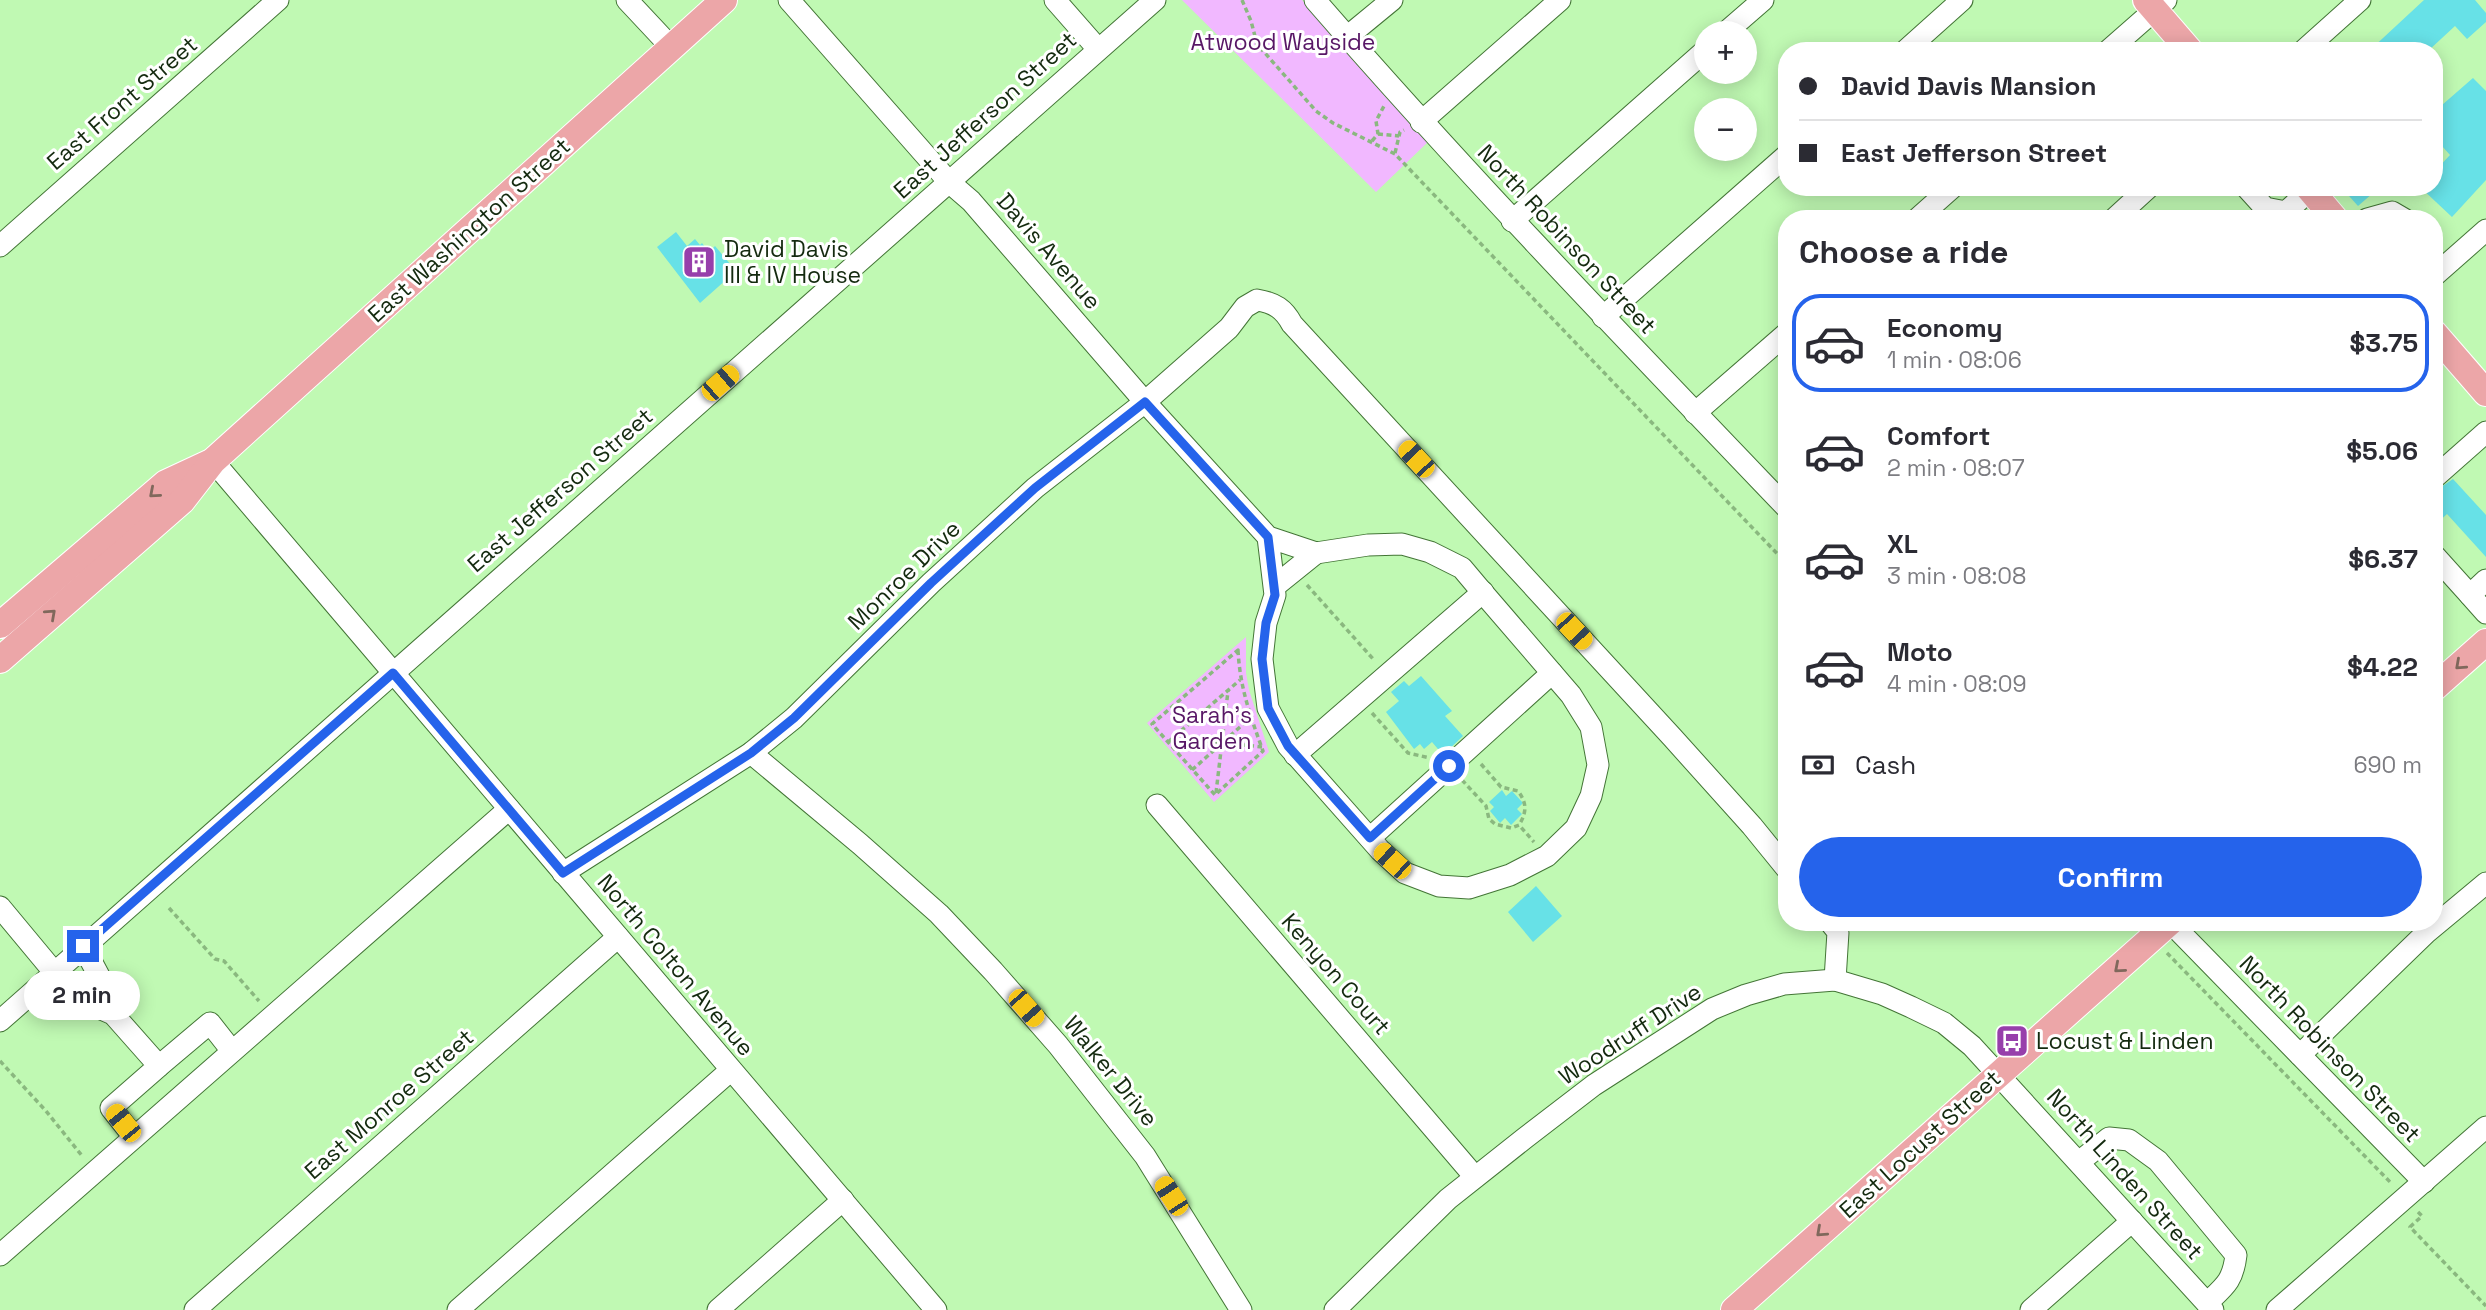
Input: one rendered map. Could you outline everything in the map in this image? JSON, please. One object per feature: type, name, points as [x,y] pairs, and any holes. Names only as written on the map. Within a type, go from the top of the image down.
[{"type":"main road","name":"East Washington Street","points":[[0,660],[182,501],[213,461],[724,0]]},
{"type":"main road","points":[[2156,3],[2184,42]]},
{"type":"main road","points":[[2315,196],[2326,210]]},
{"type":"main road","points":[[2443,343],[2486,393]]},
{"type":"main road","name":"East Washington Street","points":[[0,625],[166,483],[213,461]]},
{"type":"main road","points":[[2443,680],[2486,642]]},
{"type":"main road","name":"East Locust Street","points":[[1734,1310],[2160,931]]},
{"type":"street","name":"East Front Street","points":[[0,246],[278,0]]},
{"type":"street","points":[[627,0],[671,47]]},
{"type":"street","name":"Davis Avenue","points":[[789,0],[948,182],[971,201],[1145,402],[1268,537]]},
{"type":"street","points":[[1055,0],[1098,49]]},
{"type":"street","name":"East Jefferson Street","points":[[0,1021],[1156,0]]},
{"type":"street","name":"North Robinson Street","points":[[1315,0],[1512,221],[1778,499]]},
{"type":"street","points":[[1347,37],[1392,0]]},
{"type":"street","points":[[1422,122],[1560,0]]},
{"type":"street","points":[[1739,21],[1763,0]]},
{"type":"street","points":[[1915,42],[1962,0]]},
{"type":"street","points":[[2313,42],[2360,0]]},
{"type":"street","points":[[2117,42],[2156,3]]},
{"type":"street","points":[[1512,221],[1694,61]]},
{"type":"street","points":[[1603,317],[1778,163]]},
{"type":"street","points":[[1927,210],[1942,196]]},
{"type":"street","points":[[2124,210],[2139,196]]},
{"type":"street","points":[[2254,196],[2264,208],[2275,210]]},
{"type":"street","points":[[2288,210],[2302,196]]},
{"type":"street","points":[[2443,260],[2486,230]]},
{"type":"street","name":"Monroe Drive","points":[[563,873],[751,753],[794,718],[931,583],[1035,488],[1145,402],[1229,328],[1245,307],[1257,300],[1279,307],[1287,315],[1292,324],[1672,737],[1778,858]]},
{"type":"street","points":[[1695,413],[1778,341]]},
{"type":"street","points":[[2443,470],[2486,432]]},
{"type":"street","name":"North Colton Avenue","points":[[213,461],[936,1310]]},
{"type":"street","points":[[1268,537],[1316,553],[1368,545],[1402,544],[1430,552],[1462,568],[1571,695],[1591,727],[1598,765],[1591,796],[1576,828],[1547,856],[1510,875],[1469,888],[1440,886],[1405,873],[1288,746],[1268,708],[1262,659],[1275,586],[1268,537]]},
{"type":"street","points":[[1275,586],[1316,553]]},
{"type":"street","points":[[2443,562],[2478,587],[2486,613]]},
{"type":"street","points":[[1295,755],[1483,592]]},
{"type":"street","points":[[1370,838],[1552,673]]},
{"type":"street","name":"Walker Drive","points":[[751,753],[939,914],[993,971],[1058,1045],[1146,1156],[1241,1310]]},
{"type":"street","name":"Kenyon Court","points":[[1157,805],[1475,1177]]},
{"type":"street","points":[[0,1255],[509,809]]},
{"type":"street","points":[[2443,919],[2486,883]]},
{"type":"street","points":[[0,907],[54,972],[92,1005],[113,1014],[159,1066]]},
{"type":"street","points":[[1835,980],[1837,931]]},
{"type":"street","name":"North Robinson Street","points":[[2171,931],[2300,1055],[2424,1182]]},
{"type":"street","points":[[2300,1055],[2428,931]]},
{"type":"street","name":"East Monroe Street","points":[[195,1310],[618,937]]},
{"type":"street","points":[[83,946],[107,991],[113,1014]]},
{"type":"street","name":"Woodruff Drive","points":[[1335,1310],[1406,1238],[1475,1177],[1594,1085],[1712,1009],[1746,995],[1784,984],[1835,980],[1882,994],[1944,1023],[1972,1046],[1998,1074]]},
{"type":"street","points":[[134,1137],[111,1108],[159,1066],[210,1023],[232,1052]]},
{"type":"street","points":[[458,1310],[732,1070]]},
{"type":"street","name":"North Linden Street","points":[[1998,1074],[2210,1307]]},
{"type":"street","points":[[2277,1310],[2486,1127]]},
{"type":"street","points":[[2079,1162],[2102,1142],[2116,1137],[2129,1140],[2158,1161],[2236,1255],[2234,1273],[2210,1307]]},
{"type":"street","points":[[718,1310],[842,1200]]},
{"type":"street","points":[[2031,1310],[2132,1220]]},
{"type":"path","points":[[1242,0],[1257,44],[1316,111],[1333,123],[1395,154],[1778,555]]},
{"type":"path","points":[[1372,141],[1378,134],[1376,121],[1393,89]]},
{"type":"path","points":[[1378,134],[1399,136]]},
{"type":"path","points":[[1294,571],[1388,675]]},
{"type":"path","points":[[1238,650],[1240,680],[1250,718],[1263,751],[1216,794],[1152,724],[1238,650]]},
{"type":"path","points":[[1168,742],[1240,680]]},
{"type":"path","points":[[1216,794],[1228,691]]},
{"type":"path","points":[[1192,769],[1250,718]]},
{"type":"path","points":[[1173,737],[1262,747]]},
{"type":"path","points":[[1468,750],[1501,787],[1518,791],[1524,800],[1524,815],[1519,825]]},
{"type":"path","points":[[170,908],[215,959],[224,961],[257,998]]},
{"type":"path","points":[[2170,931],[2422,1216],[2410,1227],[2486,1306]]},
{"type":"path","points":[[0,1060],[84,1158]]},
{"type":"green space","name":"Atwood Wayside","points":[[1182,0],[1302,0],[1430,140],[1376,192]]},
{"type":"green space","name":"Sarah's Garden","points":[[1246,637],[1249,690],[1269,752],[1214,802],[1147,723]]},
{"type":"building","points":[[2424,0],[2475,0],[2486,13],[2486,22],[2467,39],[2455,26],[2438,42],[2379,42]]},
{"type":"building","points":[[2473,78],[2486,91],[2486,180],[2452,217],[2430,196],[2443,196],[2443,162],[2450,155],[2443,147],[2443,104]]},
{"type":"building","points":[[2349,196],[2370,196],[2358,206]]},
{"type":"building","name":"David Davis III & IV House","points":[[676,232],[687,246],[695,239],[709,252],[715,246],[736,271],[700,303],[657,247]]},
{"type":"building","points":[[2453,479],[2486,515],[2486,557],[2447,514],[2443,518],[2443,486]]},
{"type":"building","points":[[1421,676],[1452,711],[1445,716],[1463,736],[1443,755],[1432,742],[1424,749],[1420,744],[1414,749],[1386,712],[1399,701],[1391,692],[1404,681],[1409,686]]},
{"type":"building","points":[[1502,790],[1506,796],[1512,791],[1523,803],[1517,809],[1522,814],[1511,825],[1505,818],[1500,823],[1490,811],[1494,807],[1489,802]]},
{"type":"building","points":[[1536,886],[1562,916],[1533,942],[1508,912]]},
{"type":"place","name":"David Davis III & IV House","points":[[699,262]]},
{"type":"place","name":"Locust & Linden","points":[[2012,1041]]},
{"type":"route","points":[[83,946],[393,673],[563,873],[751,753],[794,718],[931,583],[1035,488],[1145,402],[1268,537],[1275,595],[1266,623],[1262,659],[1268,708],[1288,746],[1370,838],[1449,766]]}]
